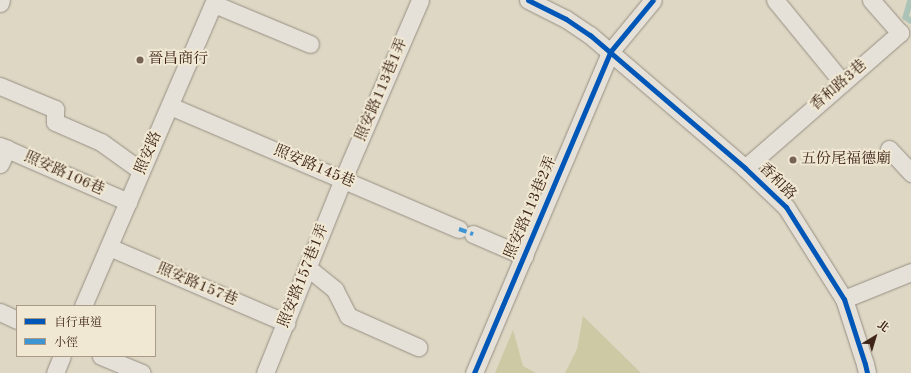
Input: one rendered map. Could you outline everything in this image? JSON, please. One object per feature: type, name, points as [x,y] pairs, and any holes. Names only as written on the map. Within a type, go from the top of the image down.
[{"type":"street","name":"照安路113巷1弄","points":[[343,179],[420,0]]},
{"type":"street","name":"香和路","points":[[528,0],[566,19],[590,35],[745,168],[786,207],[844,299],[867,373]]},
{"type":"street","name":"照安路113巷2弄","points":[[474,373],[610,52],[653,0]]},
{"type":"street","points":[[775,0],[843,83]]},
{"type":"street","name":"香和路3巷","points":[[745,168],[900,33],[871,0]]},
{"type":"street","points":[[214,2],[310,44]]},
{"type":"street","name":"照安路","points":[[84,305],[214,2]]},
{"type":"street","points":[[0,86],[55,109],[55,122],[102,142],[142,171]]},
{"type":"street","name":"照安路145巷","points":[[170,106],[524,256]]},
{"type":"street","points":[[889,149],[911,173]]},
{"type":"street","name":"照安路106巷","points":[[2,153],[128,202]]},
{"type":"street","name":"照安路157巷1弄","points":[[265,373],[343,179]]},
{"type":"street","name":"照安路157巷","points":[[109,247],[286,323]]},
{"type":"street","points":[[307,267],[334,290],[348,316],[418,347]]},
{"type":"street","points":[[844,299],[911,272]]},
{"type":"street","points":[[0,312],[16,320]]},
{"type":"street","points":[[55,373],[62,357]]},
{"type":"street","points":[[103,357],[142,373]]},
{"type":"shaded area","points":[[583,316],[641,373],[565,373],[577,349]]},
{"type":"shaded area","points":[[513,330],[523,366],[536,373],[495,373]]},
{"type":"waterway","points":[[911,0],[906,17],[911,21]]},
{"type":"marked path","points":[[459,229],[473,234]]},
{"type":"cycle path","points":[[528,0],[566,19],[590,35],[745,168],[786,207],[844,299],[867,373]]},
{"type":"cycle path","points":[[474,373],[610,52],[653,0]]},
{"type":"place","name":"晉昌商行","points":[[140,60]]},
{"type":"place","name":"五份尾福德廟","points":[[793,160]]}]
